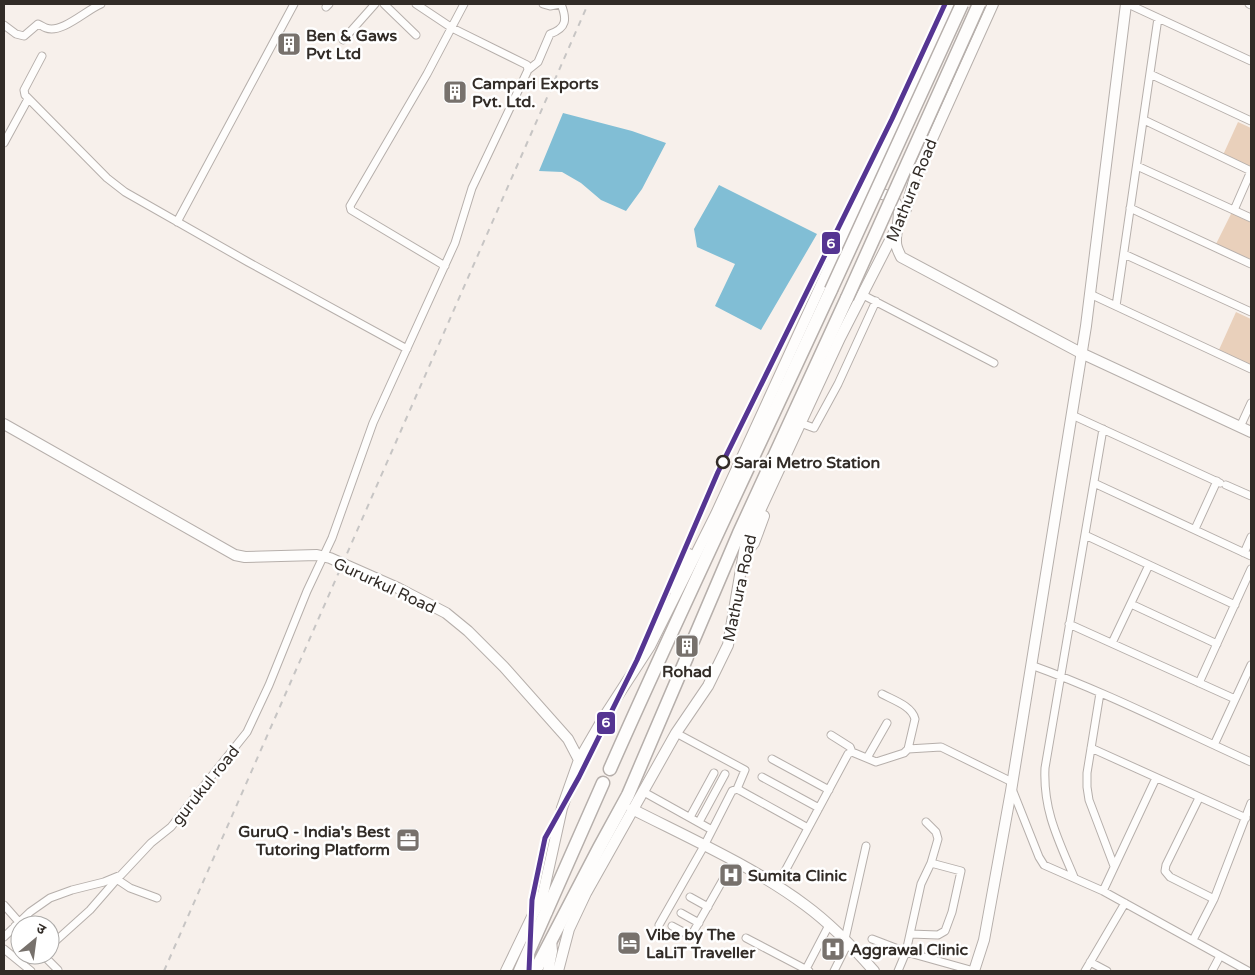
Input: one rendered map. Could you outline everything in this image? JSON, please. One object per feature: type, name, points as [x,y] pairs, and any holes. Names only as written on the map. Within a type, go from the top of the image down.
[{"type":"highway","name":"Mathura Road","points":[[610,769],[658,661],[962,4]]},
{"type":"highway","name":"Mathura Road","points":[[693,641],[739,533],[847,298],[978,4]]},
{"type":"highway","points":[[535,971],[628,795],[687,658]]},
{"type":"highway","points":[[520,971],[603,783]]},
{"type":"street","points":[[4,25],[16,34],[24,36],[38,24],[47,29],[63,27],[82,14],[102,4]]},
{"type":"street","points":[[177,222],[294,4]]},
{"type":"street","points":[[343,40],[375,4]]},
{"type":"street","points":[[384,4],[416,35]]},
{"type":"street","points":[[416,4],[452,28],[526,65],[528,70]]},
{"type":"street","points":[[445,266],[351,210],[350,206],[428,74],[464,4]]},
{"type":"street","points":[[543,4],[550,6],[560,4]]},
{"type":"street","name":"gurukul road","points":[[29,915],[36,907],[60,893],[116,878],[124,872],[151,843],[172,827],[247,732],[269,685],[307,591],[324,556],[373,423],[445,266],[460,229],[468,197],[528,70],[538,62],[550,34],[558,31],[564,25],[566,17],[560,4]]},
{"type":"street","points":[[506,971],[543,894],[562,808],[579,760],[650,646],[677,594],[704,532],[835,256],[950,4]]},
{"type":"street","name":"Mathura Road","points":[[558,971],[565,940],[574,916],[642,791],[676,733],[708,686],[728,645],[745,546],[763,512],[840,338],[906,209],[914,177],[993,4]]},
{"type":"street","points":[[872,939],[906,952],[974,971],[984,940],[1012,785],[1072,415],[1090,294],[1127,4],[1251,61]]},
{"type":"street","points":[[1116,306],[1158,18]]},
{"type":"street","points":[[42,56],[24,90],[25,95],[115,185],[177,222],[408,349]]},
{"type":"street","points":[[1150,74],[1251,121]]},
{"type":"street","points":[[4,143],[28,99]]},
{"type":"street","points":[[1144,120],[1251,171],[1234,210]]},
{"type":"street","points":[[1137,166],[1251,218]]},
{"type":"street","points":[[860,202],[870,194],[879,193],[888,196],[896,203],[898,208],[896,242],[901,257]]},
{"type":"street","points":[[1130,208],[1251,264]]},
{"type":"street","points":[[1124,254],[1251,312]]},
{"type":"street","points":[[835,256],[833,271],[846,282],[856,286],[861,286],[888,260],[901,257],[1081,353],[1251,432]]},
{"type":"street","points":[[864,294],[994,364]]},
{"type":"street","points":[[1090,294],[1251,369]]},
{"type":"street","points":[[806,425],[814,428],[838,384],[876,301]]},
{"type":"street","points":[[763,512],[849,333],[855,317],[854,312]]},
{"type":"street","points":[[1240,427],[1251,403]]},
{"type":"street","points":[[1072,415],[1251,496]]},
{"type":"street","name":"Gururkul Road","points":[[4,424],[235,555],[245,557],[324,556],[398,588],[446,613],[468,630],[504,667],[568,740],[579,760]]},
{"type":"street","points":[[1074,877],[1056,833],[1046,800],[1044,788],[1045,768],[1103,429]]},
{"type":"street","points":[[1094,483],[1248,554],[1251,537]]},
{"type":"street","points":[[1195,529],[1221,483]]},
{"type":"street","points":[[1085,535],[1235,605]]},
{"type":"street","points":[[1112,643],[1149,565]]},
{"type":"street","points":[[1199,683],[1251,569]]},
{"type":"street","points":[[1131,604],[1217,644]]},
{"type":"street","points":[[1069,624],[1235,699]]},
{"type":"street","points":[[1214,745],[1251,665]]},
{"type":"street","points":[[1031,666],[1100,693],[1251,762]]},
{"type":"street","points":[[1100,693],[1086,787],[1089,800],[1114,866]]},
{"type":"street","points":[[831,735],[850,748],[852,752],[876,762],[904,753],[908,749],[915,719],[914,715],[909,709],[882,694]]},
{"type":"street","points":[[867,758],[887,723]]},
{"type":"street","points":[[660,925],[704,846],[732,790],[737,789],[746,770],[676,733]]},
{"type":"street","points":[[568,740],[592,738]]},
{"type":"street","points":[[908,749],[941,747],[1012,785],[1042,863],[1104,891],[1248,971]]},
{"type":"street","points":[[1091,748],[1246,818]]},
{"type":"street","points":[[777,886],[847,756],[852,752]]},
{"type":"street","points":[[772,760],[829,790]]},
{"type":"street","points":[[690,817],[714,773]]},
{"type":"street","points":[[699,822],[725,774]]},
{"type":"street","points":[[762,777],[819,808]]},
{"type":"street","points":[[1104,891],[1156,778]]},
{"type":"street","points":[[737,789],[808,828]]},
{"type":"street","points":[[642,791],[712,830]]},
{"type":"street","points":[[1200,798],[1166,865],[1165,871],[1170,877],[1214,899]]},
{"type":"street","points":[[1193,940],[1214,899],[1251,803]]},
{"type":"street","points":[[632,809],[777,886],[830,925],[873,971]]},
{"type":"street","points":[[898,971],[906,952],[921,884],[931,863],[938,836],[926,822]]},
{"type":"street","points":[[834,971],[846,941],[866,846]]},
{"type":"street","points":[[672,926],[691,936],[733,862]]},
{"type":"street","points":[[910,934],[938,936],[945,930],[952,912],[962,871],[931,863]]},
{"type":"street","points":[[60,937],[90,910],[116,878],[130,888],[157,898]]},
{"type":"street","points":[[543,894],[547,912]]},
{"type":"street","points":[[690,897],[708,907]]},
{"type":"street","points":[[1085,971],[1125,903]]},
{"type":"street","points":[[681,913],[699,923]]},
{"type":"street","points":[[746,938],[806,971],[830,925]]},
{"type":"street","points":[[548,971],[552,951],[551,939]]},
{"type":"street","points":[[4,949],[31,971]]},
{"type":"street","points":[[1212,971],[1220,956]]},
{"type":"street","points":[[1090,962],[1107,971]]},
{"type":"shaded area","points":[[1238,122],[1251,128],[1251,168],[1223,155]]},
{"type":"shaded area","points":[[1232,212],[1251,221],[1251,262],[1215,246]]},
{"type":"shaded area","points":[[1236,312],[1251,319],[1251,367],[1218,352]]},
{"type":"water","points":[[563,113],[632,131],[666,143],[642,189],[626,211],[601,200],[581,183],[562,172],[539,171]]},
{"type":"water","points":[[719,185],[817,234],[761,330],[715,306],[735,264],[697,247],[694,229]]},
{"type":"railway","points":[[164,971],[588,4]]},
{"type":"transit line","name":"6","points":[[529,971],[532,900],[545,838],[579,777],[637,660],[718,472],[892,119],[945,4]]},
{"type":"place","name":"Ben & Gaws Pvt Ltd","points":[[289,44]]},
{"type":"place","name":"Campari Exports Pvt. Ltd.","points":[[455,92]]},
{"type":"place","name":"Sarai Metro Station","points":[[723,462]]},
{"type":"place","name":"Rohad","points":[[687,646]]},
{"type":"place","name":"GuruQ - India's Best Tutoring Platform","points":[[408,840]]},
{"type":"place","name":"Sumita Clinic","points":[[731,875]]},
{"type":"place","name":"Vibe by The LaLiT Traveller","points":[[629,943]]},
{"type":"place","name":"Aggrawal Clinic","points":[[833,949]]}]
